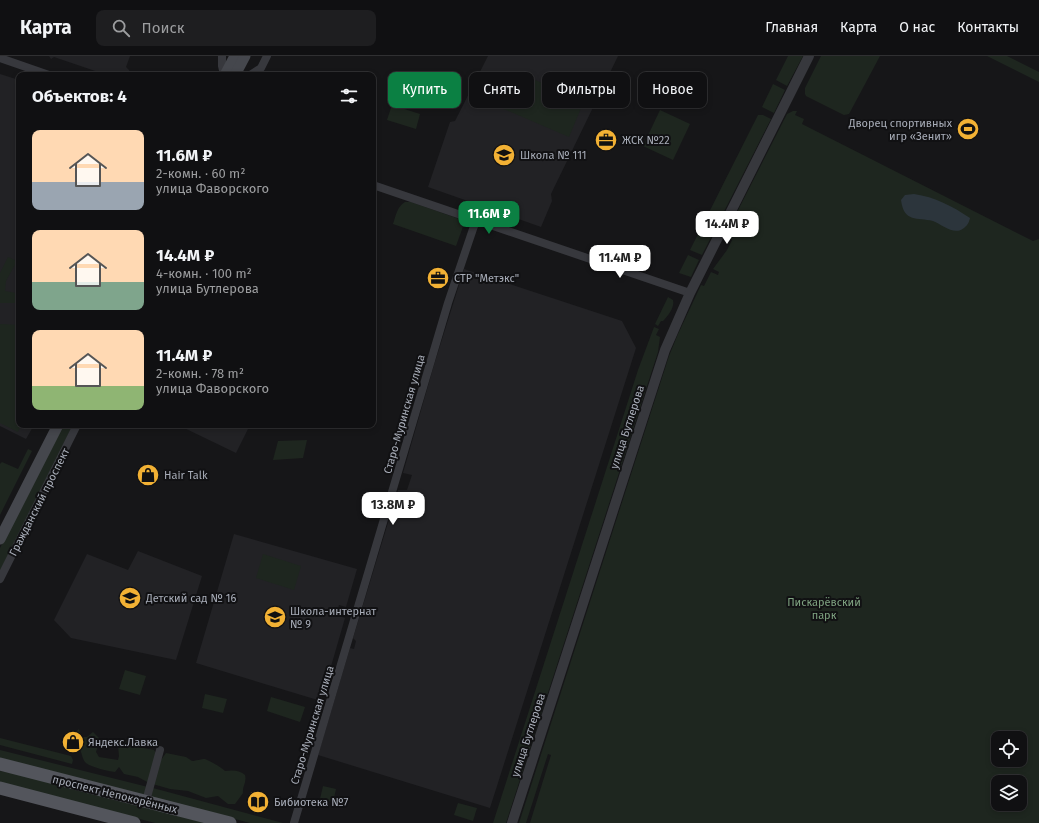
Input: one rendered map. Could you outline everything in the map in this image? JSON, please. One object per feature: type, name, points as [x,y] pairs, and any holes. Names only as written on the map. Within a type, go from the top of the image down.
[{"type":"main road","points":[[227,72],[235,56]]},
{"type":"main road","points":[[237,72],[245,56]]},
{"type":"main road","points":[[0,524],[48,428]]},
{"type":"main road","name":"Гражданский проспект","points":[[0,539],[56,428]]},
{"type":"main road","name":"проспект Непокорённых","points":[[0,764],[230,823]]},
{"type":"main road","name":"проспект Непокорённых","points":[[0,788],[134,823]]},
{"type":"street","points":[[222,56],[222,66],[224,72]]},
{"type":"street","points":[[257,72],[261,68],[267,56]]},
{"type":"street","name":"улица Бутлерова","points":[[512,823],[656,375],[673,330],[690,293],[810,56]]},
{"type":"street","points":[[0,58],[40,72]]},
{"type":"street","points":[[376,186],[690,293]]},
{"type":"street","name":"Старо-Муринская улица","points":[[294,823],[448,303],[474,226],[478,220]]},
{"type":"street","name":"Гражданский проспект","points":[[0,579],[76,428]]},
{"type":"street","points":[[146,802],[160,750]]},
{"type":"shaded area","points":[[49,56],[130,56],[126,67],[130,72],[98,72],[54,57],[51,59]]},
{"type":"shaded area","name":"Школа № 111","points":[[488,56],[618,56],[610,72],[542,72],[542,108],[593,108],[551,194],[552,201],[541,227],[428,187],[450,122],[455,121],[469,93],[469,108],[534,108],[534,72],[480,72]]},
{"type":"shaded area","points":[[0,74],[16,79],[16,428],[32,428],[26,439],[0,426]]},
{"type":"shaded area","points":[[914,194],[929,197],[950,206],[970,218],[968,223],[965,227],[956,231],[948,229],[933,221],[908,216],[901,200],[905,195]]},
{"type":"shaded area","points":[[464,269],[622,321],[636,348],[490,808],[318,755],[350,648],[354,649],[356,641],[353,638],[398,490],[407,490],[412,475],[403,473],[434,365]]},
{"type":"shaded area","points":[[184,428],[248,428],[236,453]]},
{"type":"shaded area","name":"Школа-интернат № 9","points":[[234,534],[357,569],[346,607],[339,605],[336,615],[345,618],[321,701],[196,663]]},
{"type":"shaded area","name":"Детский сад № 16","points":[[138,551],[202,576],[176,660],[71,638],[54,620],[87,554],[128,570]]},
{"type":"green space","points":[[788,56],[803,56],[787,86],[776,80]]},
{"type":"green space","points":[[821,56],[880,56],[849,114],[844,115],[806,96],[805,94],[805,88]]},
{"type":"green space","points":[[987,56],[1007,56],[1039,72],[1039,82]]},
{"type":"green space","points":[[534,80],[542,83],[542,108],[581,108],[569,137],[501,108],[534,108]]},
{"type":"green space","points":[[773,84],[785,90],[774,113],[762,107]]},
{"type":"green space","points":[[391,108],[401,108],[420,114],[416,129],[387,120]]},
{"type":"green space","points":[[660,110],[690,124],[673,160],[643,146]]},
{"type":"green space","name":"Пискарёвский парк","points":[[797,111],[795,115],[804,119],[802,124],[1033,241],[1039,239],[1039,823],[530,823],[551,755],[548,754],[526,823],[519,823],[669,356],[701,285],[704,286],[711,272],[718,275],[719,272],[713,269],[727,250],[732,240],[728,238],[732,222],[787,114]]},
{"type":"green space","points":[[758,115],[763,115],[771,119],[702,255],[690,250]]},
{"type":"green space","points":[[405,202],[411,202],[465,221],[456,246],[393,224],[398,209]]},
{"type":"green space","points":[[688,255],[699,260],[691,277],[679,273]]},
{"type":"green space","points":[[8,257],[16,261],[6,281],[5,291],[16,293],[16,303],[0,303],[0,273]]},
{"type":"green space","points":[[668,297],[673,300],[671,311],[658,326],[655,324]]},
{"type":"green space","points":[[0,324],[16,325],[16,428],[20,428],[18,432],[0,423]]},
{"type":"green space","points":[[654,327],[659,329],[656,335],[660,337],[658,352],[506,823],[493,823],[638,370]]},
{"type":"green space","points":[[60,428],[72,428],[0,571],[0,548]]},
{"type":"green space","points":[[307,440],[303,458],[273,460],[278,441]]},
{"type":"green space","points":[[28,449],[32,451],[0,515],[0,464],[2,462],[18,469]]},
{"type":"green space","points":[[263,554],[301,566],[294,590],[256,578]]},
{"type":"green space","points":[[125,670],[146,676],[140,695],[119,689]]},
{"type":"green space","points":[[205,694],[227,699],[223,713],[202,708]]},
{"type":"green space","points":[[271,697],[305,707],[300,722],[267,711]]},
{"type":"green space","points":[[79,729],[81,737],[87,737],[93,732],[100,739],[96,752],[99,757],[118,760],[118,745],[129,740],[143,748],[154,750],[161,760],[166,753],[186,757],[192,761],[205,759],[225,771],[236,771],[245,775],[243,793],[235,804],[228,804],[218,796],[206,798],[188,791],[170,789],[149,783],[138,777],[124,774],[119,767],[115,772],[94,767],[87,764],[83,759],[80,750],[81,745],[76,740],[77,731]]},
{"type":"green space","points":[[0,738],[71,756],[73,760],[72,764],[0,745]]},
{"type":"green space","points":[[0,750],[148,787],[145,796],[0,758]]},
{"type":"green space","points":[[0,771],[17,774],[206,823],[155,823],[0,783]]},
{"type":"green space","points":[[323,786],[336,789],[333,802],[320,799]]},
{"type":"green space","points":[[153,788],[283,823],[250,823],[151,797]]},
{"type":"green space","points":[[458,803],[477,808],[473,821],[454,815]]},
{"type":"place","name":"Дворец спортивных игр «Зенит»","points":[[968,129]]},
{"type":"place","name":"ЖСК №22","points":[[606,140]]},
{"type":"place","name":"Школа № 111","points":[[504,155]]},
{"type":"place","name":"СТР \"Метэкс\"","points":[[438,278]]},
{"type":"place","name":"Hair Talk","points":[[148,475]]},
{"type":"place","name":"Детский сад № 16","points":[[130,598]]},
{"type":"place","name":"Школа-интернат № 9","points":[[275,617]]},
{"type":"place","name":"Яндекс.Лавка","points":[[73,742]]},
{"type":"place","name":"Бибиотека №7","points":[[258,802]]}]
